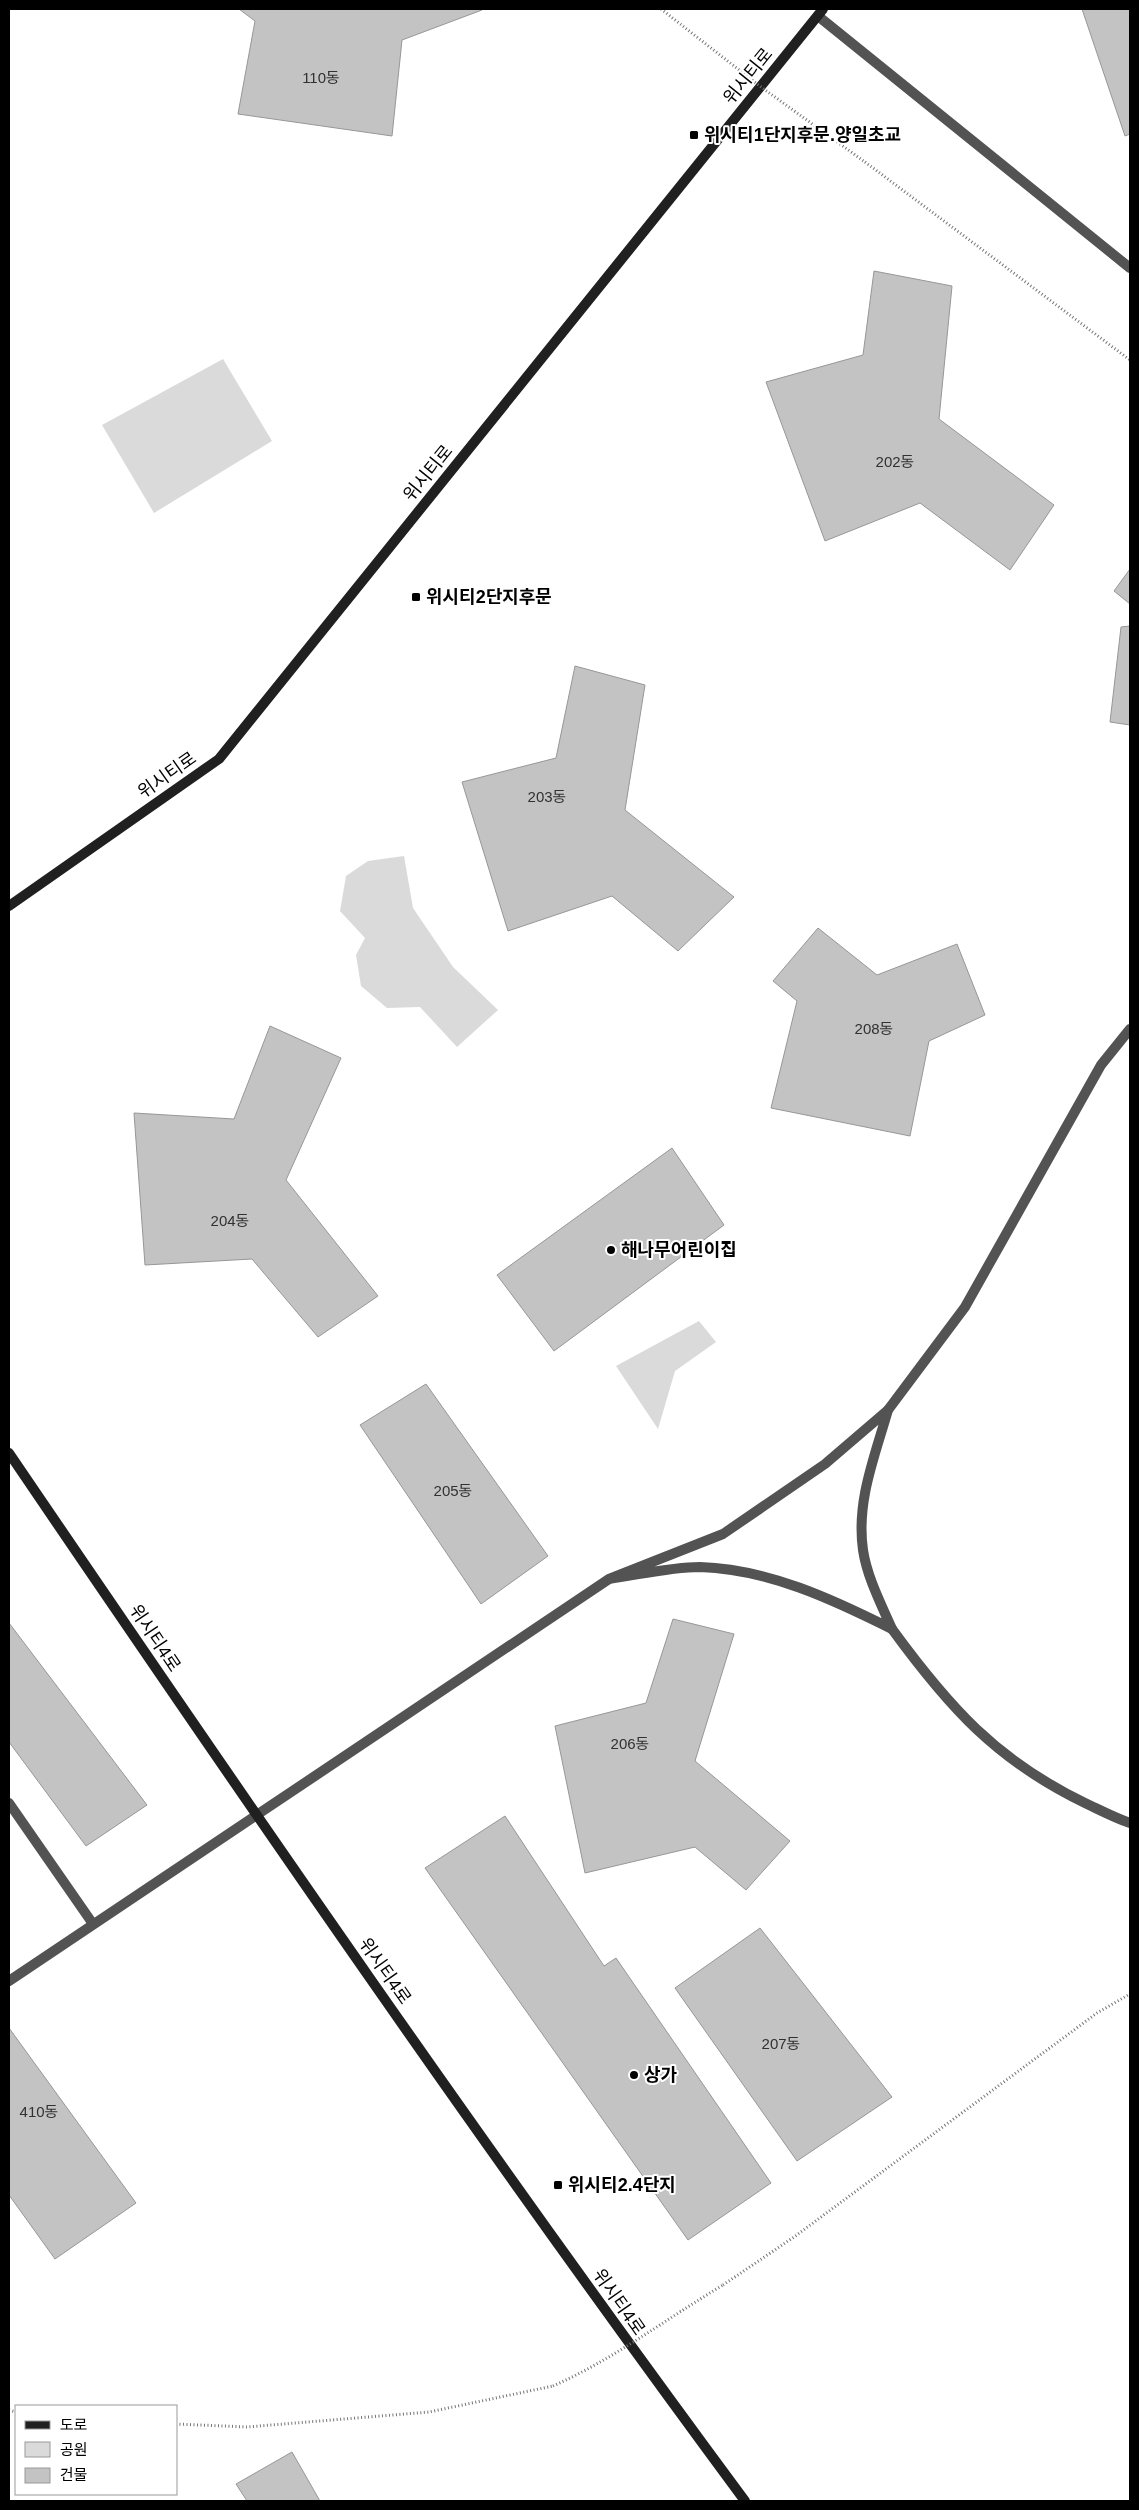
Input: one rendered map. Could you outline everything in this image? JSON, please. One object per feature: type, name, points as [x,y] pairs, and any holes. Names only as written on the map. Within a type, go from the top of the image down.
[{"type":"street","name":"위시티로","points":[[9,906],[218,759],[820,12]]},
{"type":"street","name":"위시티4로","points":[[9,1453],[256,1815],[630,2346],[745,2501]]},
{"type":"lane","points":[[820,12],[1130,268]]},
{"type":"lane","points":[[9,1981],[609,1579],[723,1534],[825,1464],[888,1410],[965,1307],[1101,1065],[1130,1028]]},
{"type":"lane","points":[[888,1410],[868,1476],[861,1524],[863,1551],[875,1591],[892,1629],[954,1708],[984,1737],[1021,1766],[1059,1790],[1130,1823]]},
{"type":"lane","points":[[609,1579],[698,1567],[730,1569],[763,1576],[794,1587],[834,1602],[892,1629]]},
{"type":"lane","points":[[9,1803],[93,1924]]},
{"type":"path","points":[[661,9],[775,97],[1130,360]]},
{"type":"path","points":[[178,2424],[247,2427],[429,2412],[553,2386],[586,2371],[630,2346],[794,2237],[1097,2013],[1130,1994]]},
{"type":"green space","points":[[223,359],[272,441],[154,513],[102,425]]},
{"type":"green space","points":[[404,856],[413,908],[453,967],[498,1010],[457,1047],[420,1007],[387,1008],[361,986],[356,955],[365,938],[340,911],[346,876],[368,861]]},
{"type":"green space","points":[[699,1321],[716,1342],[675,1371],[658,1429],[616,1366]]},
{"type":"building","points":[[239,9],[482,10],[402,40],[392,136],[238,114],[255,21]]},
{"type":"building","points":[[1082,9],[1130,9],[1130,134],[1125,136]]},
{"type":"building","points":[[874,271],[952,286],[939,419],[1054,505],[1010,570],[920,503],[825,541],[766,382],[863,355]]},
{"type":"building","points":[[1130,569],[1130,604],[1114,591]]},
{"type":"building","points":[[1130,626],[1130,725],[1110,722],[1121,627]]},
{"type":"building","points":[[575,666],[645,685],[625,810],[734,897],[678,951],[612,896],[508,931],[462,782],[556,758]]},
{"type":"building","points":[[818,928],[877,975],[957,944],[985,1015],[929,1041],[910,1136],[771,1108],[797,1001],[773,981]]},
{"type":"building","points":[[270,1026],[341,1058],[286,1180],[378,1296],[318,1337],[252,1259],[145,1265],[134,1113],[234,1119]]},
{"type":"building","name":"해나무어린이집","points":[[672,1148],[724,1225],[554,1351],[497,1275]]},
{"type":"building","points":[[426,1384],[548,1556],[481,1604],[360,1425]]},
{"type":"building","points":[[673,1619],[734,1634],[695,1761],[790,1841],[746,1890],[695,1847],[585,1873],[555,1726],[646,1703]]},
{"type":"building","points":[[9,1623],[147,1805],[86,1846],[9,1742]]},
{"type":"building","name":"상가","points":[[505,1816],[604,1966],[616,1958],[771,2183],[688,2240],[425,1868]]},
{"type":"building","points":[[760,1928],[892,2097],[797,2161],[675,1988]]},
{"type":"building","points":[[9,2028],[136,2203],[55,2259],[9,2195]]},
{"type":"building","points":[[292,2452],[320,2501],[247,2501],[236,2484]]},
{"type":"place","name":"위시티1단지후문.양일초교","points":[[694,135]]},
{"type":"place","name":"위시티2단지후문","points":[[416,597]]},
{"type":"place","name":"해나무어린이집","points":[[611,1250]]},
{"type":"place","name":"상가","points":[[634,2075]]},
{"type":"place","name":"위시티2.4단지","points":[[558,2185]]}]
